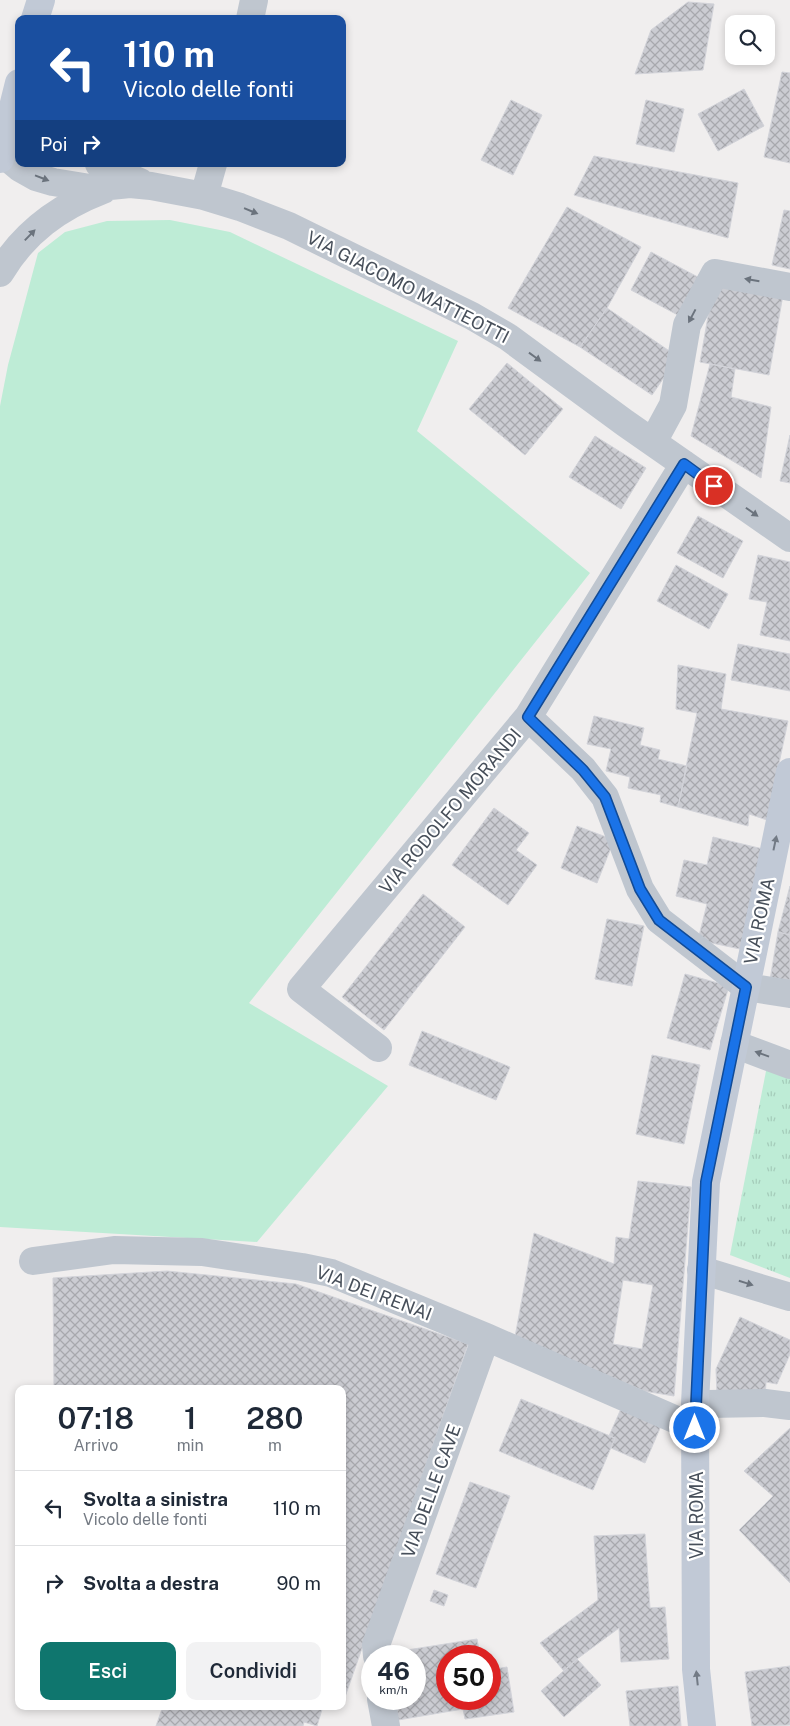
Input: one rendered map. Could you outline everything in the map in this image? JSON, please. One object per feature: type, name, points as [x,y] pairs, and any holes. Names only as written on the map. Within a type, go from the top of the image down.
[{"type":"main road","points":[[36,15],[41,0]]},
{"type":"main road","points":[[7,153],[15,106]]},
{"type":"main road","name":"VIA ROMA","points":[[702,1726],[696,1669],[695,1428],[706,1182],[790,772]]},
{"type":"street","points":[[251,15],[254,0]]},
{"type":"street","name":"VIA GIACOMO MATTEOTTI","points":[[19,167],[53,182],[90,188],[106,175]]},
{"type":"street","points":[[204,196],[211,167]]},
{"type":"street","name":"VIA GIACOMO MATTEOTTI","points":[[106,175],[204,196],[240,207],[288,226],[472,316],[508,337],[790,538]]},
{"type":"street","name":"VIA GIACOMO MATTEOTTI","points":[[0,274],[8,259],[34,230],[79,199],[106,175]]},
{"type":"street","points":[[653,442],[674,405],[687,325],[715,274],[790,287]]},
{"type":"street","name":"VIA RODOLFO MORANDI","points":[[378,1048],[301,989],[528,717],[684,464]]},
{"type":"street","points":[[528,717],[583,770],[605,797],[640,889],[659,920],[746,987],[790,994]]},
{"type":"street","points":[[734,1044],[790,1065]]},
{"type":"street","name":"VIA DEI RENAI","points":[[33,1261],[114,1250],[202,1252],[331,1273],[486,1337],[695,1428]]},
{"type":"street","points":[[701,1270],[790,1298]]},
{"type":"street","name":"VIA DELLE CAVE","points":[[379,1645],[486,1337]]},
{"type":"street","points":[[708,1404],[765,1403],[790,1406]]},
{"type":"street","points":[[383,1710],[386,1726]]},
{"type":"green space","points":[[170,220],[230,232],[458,341],[417,431],[590,573],[249,1003],[388,1086],[257,1242],[0,1227],[0,406],[8,365],[38,253],[65,232],[107,221]]},
{"type":"green space","points":[[767,1066],[790,1075],[790,1278],[730,1255]]},
{"type":"building","points":[[688,2],[714,4],[703,70],[635,74],[651,30]]},
{"type":"building","points":[[782,72],[790,73],[790,163],[764,157]]},
{"type":"building","points":[[744,89],[764,126],[718,151],[698,114]]},
{"type":"building","points":[[511,100],[542,115],[513,175],[481,160]]},
{"type":"building","points":[[646,100],[684,109],[674,152],[636,144]]},
{"type":"building","points":[[594,156],[738,183],[728,238],[574,195]]},
{"type":"building","points":[[567,207],[641,247],[607,308],[580,347],[508,308]]},
{"type":"building","points":[[784,210],[790,211],[790,269],[772,265]]},
{"type":"building","points":[[651,252],[709,283],[689,321],[631,290]]},
{"type":"building","points":[[715,277],[784,289],[769,375],[700,362]]},
{"type":"building","points":[[607,308],[678,357],[652,395],[580,347]]},
{"type":"building","points":[[507,363],[563,409],[525,455],[469,409]]},
{"type":"building","points":[[710,364],[735,369],[731,397],[771,407],[761,478],[691,436]]},
{"type":"building","points":[[790,435],[790,483],[780,481]]},
{"type":"building","points":[[595,436],[646,468],[621,509],[569,477]]},
{"type":"building","points":[[698,516],[743,541],[723,578],[677,553]]},
{"type":"building","points":[[758,555],[790,562],[790,641],[760,635],[767,602],[749,599]]},
{"type":"building","points":[[676,565],[728,594],[709,629],[657,601]]},
{"type":"building","points":[[738,644],[790,654],[790,691],[731,680]]},
{"type":"building","points":[[678,665],[726,674],[721,709],[788,721],[767,820],[749,814],[748,826],[678,807],[697,713],[676,709]]},
{"type":"building","points":[[594,716],[644,728],[640,745],[660,750],[658,759],[687,766],[678,807],[660,802],[661,795],[628,788],[630,777],[606,771],[611,749],[587,744]]},
{"type":"building","points":[[494,808],[529,833],[516,850],[537,865],[508,905],[452,865]]},
{"type":"building","points":[[577,826],[614,840],[597,883],[561,868]]},
{"type":"building","points":[[713,837],[763,849],[740,949],[698,940],[707,904],[676,896],[684,860],[707,865]]},
{"type":"building","points":[[790,886],[790,935],[778,932]]},
{"type":"building","points":[[423,894],[465,927],[384,1030],[342,997]]},
{"type":"building","points":[[607,919],[644,926],[632,986],[595,979]]},
{"type":"building","points":[[778,932],[790,935],[790,980],[770,980]]},
{"type":"building","points":[[685,974],[729,986],[710,1050],[667,1038]]},
{"type":"building","points":[[422,1031],[510,1067],[496,1100],[409,1065]]},
{"type":"building","points":[[652,1055],[700,1065],[684,1144],[636,1134]]},
{"type":"building","points":[[638,1181],[691,1187],[674,1396],[644,1391],[515,1337],[534,1233],[614,1264],[616,1237],[629,1239]],"holes":[[[623,1280],[653,1285],[642,1349],[613,1344]]]},
{"type":"building","points":[[167,1271],[296,1284],[468,1344],[363,1645],[361,1645],[361,1651],[346,1694],[346,1385],[54,1385],[53,1278]]},
{"type":"building","points":[[740,1317],[790,1340],[790,1354],[777,1384],[766,1382],[765,1398],[717,1394],[716,1369]]},
{"type":"building","points":[[521,1399],[615,1438],[593,1490],[499,1451]]},
{"type":"building","points":[[624,1402],[664,1419],[645,1463],[611,1448],[615,1438],[609,1436]]},
{"type":"building","points":[[790,1428],[790,1583],[739,1530],[773,1496],[744,1471]]},
{"type":"building","points":[[470,1482],[510,1496],[476,1588],[436,1574]]},
{"type":"building","points":[[645,1534],[650,1608],[665,1607],[669,1659],[621,1662],[619,1628],[564,1671],[540,1643],[598,1600],[594,1536]]},
{"type":"building","points":[[434,1590],[448,1595],[444,1606],[430,1601]]},
{"type":"building","points":[[477,1639],[478,1645],[439,1645]]},
{"type":"building","points":[[436,1645],[436,1710],[457,1710],[398,1720],[397,1710],[426,1710],[426,1647]]},
{"type":"building","points":[[577,1659],[601,1685],[564,1717],[541,1691]]},
{"type":"building","points":[[790,1666],[790,1725],[752,1726],[745,1672]]},
{"type":"building","points":[[507,1667],[514,1712],[465,1719],[463,1710],[501,1710],[501,1668]]},
{"type":"building","points":[[678,1686],[681,1726],[630,1726],[626,1691]]},
{"type":"building","points":[[162,1710],[322,1710],[317,1726],[304,1722],[303,1726],[156,1726]]},
{"type":"route","points":[[695,1428],[706,1182],[746,987],[659,920],[640,889],[605,797],[583,770],[528,717],[684,464],[714,486]]}]
